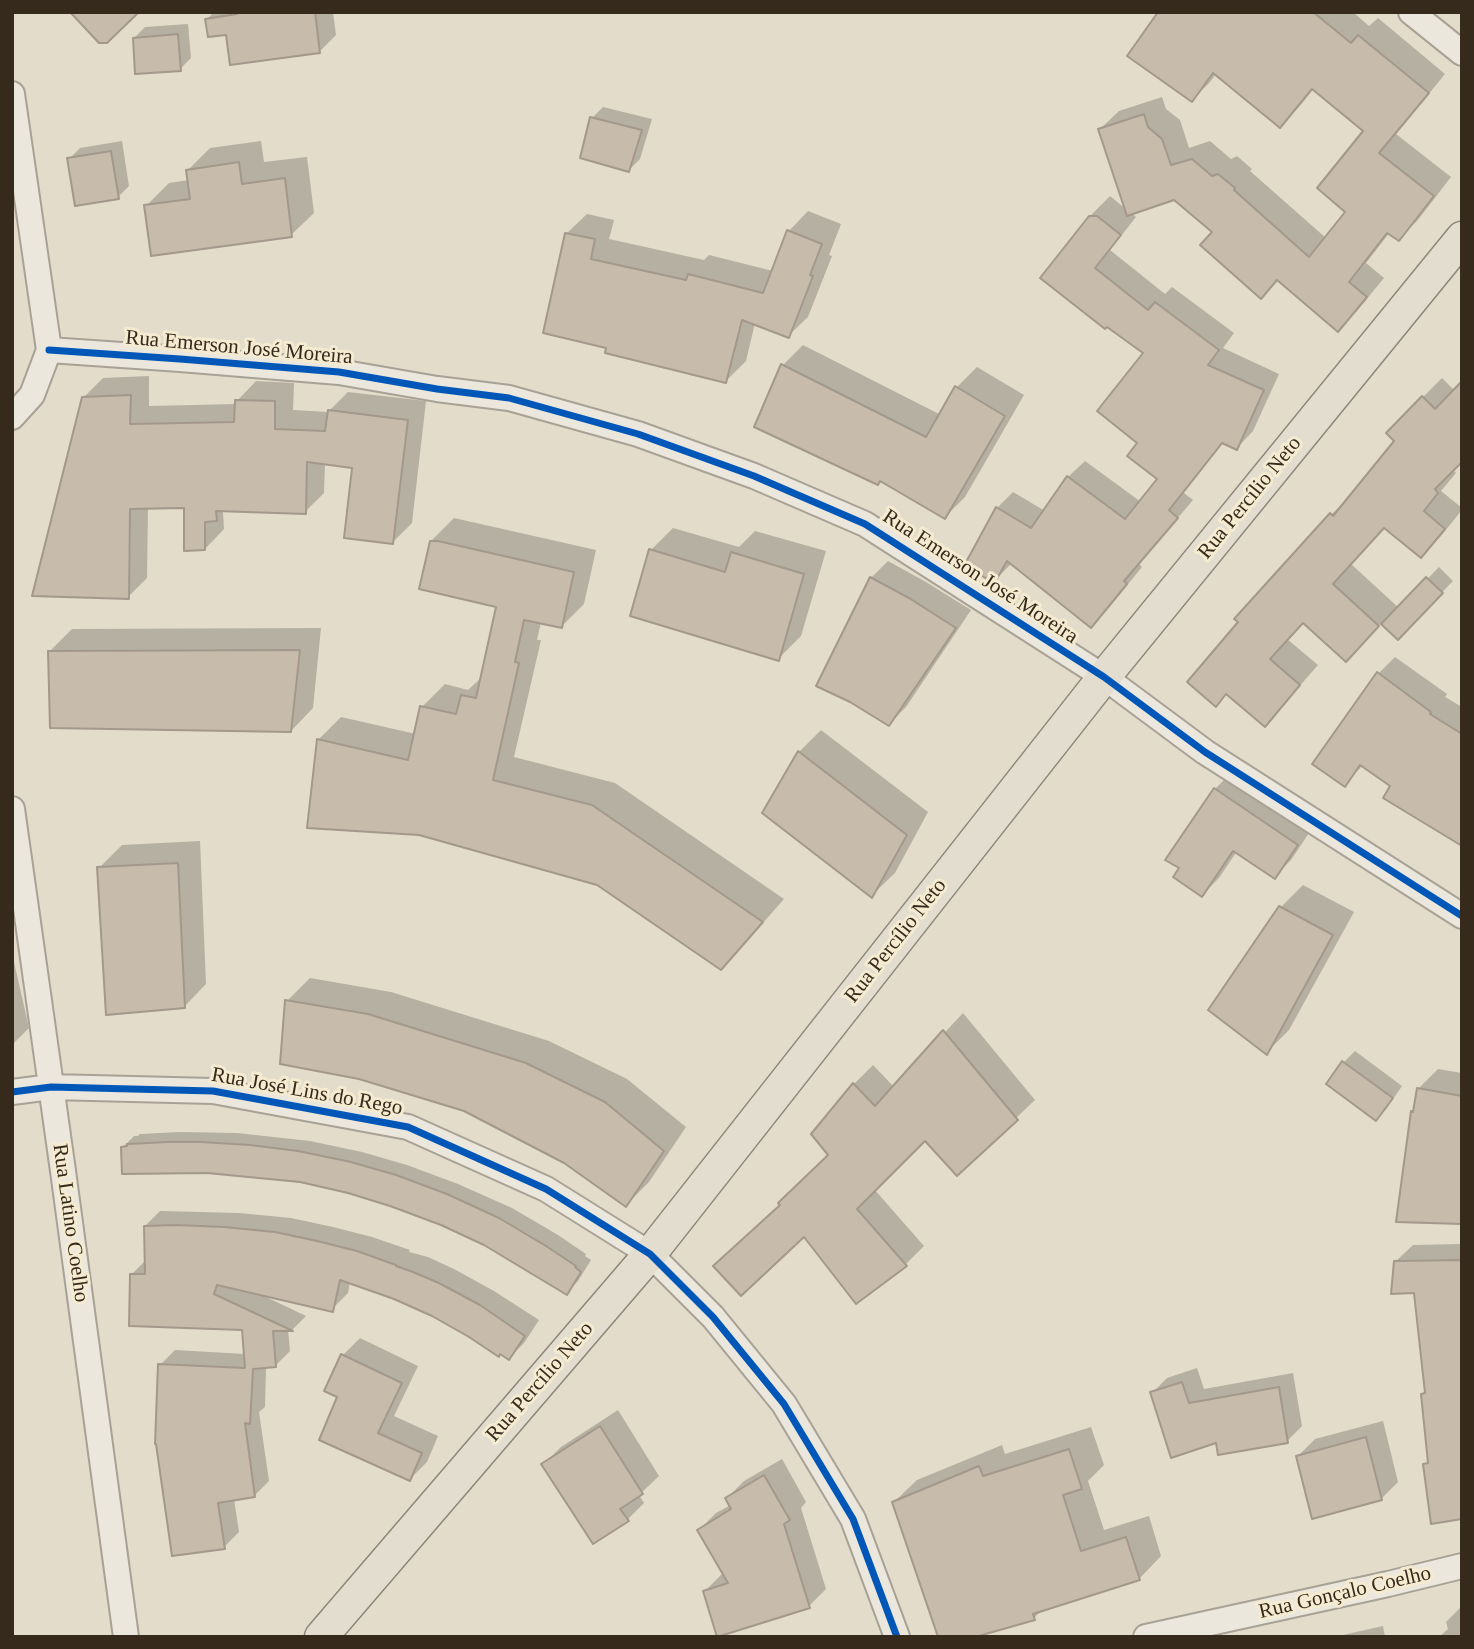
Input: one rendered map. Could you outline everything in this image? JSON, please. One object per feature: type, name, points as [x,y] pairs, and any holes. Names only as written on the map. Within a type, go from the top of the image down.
[{"type":"main road","name":"Rua Percílio Neto","points":[[321,1637],[650,1254],[1104,677],[1462,238]]},
{"type":"street","points":[[1411,12],[1462,53]]},
{"type":"street","points":[[12,94],[49,351],[32,395],[12,417]]},
{"type":"street","name":"Rua Emerson José Moreira","points":[[49,351],[339,372],[509,398],[638,434],[754,477],[865,524],[1104,677],[1205,752],[1462,916]]},
{"type":"street","name":"Rua Latino Coelho","points":[[12,809],[126,1637]]},
{"type":"street","name":"Rua José Lins do Rego","points":[[12,1092],[51,1087],[213,1091],[408,1127],[546,1189],[650,1254],[713,1317],[784,1404],[853,1520],[897,1637]]},
{"type":"street","name":"Rua Gonçalo Coelho","points":[[1146,1637],[1462,1566]]},
{"type":"building","points":[[70,12],[139,12],[107,43],[99,43]]},
{"type":"building","points":[[237,12],[315,12],[320,53],[230,65],[226,35],[208,37],[205,19]]},
{"type":"building","points":[[1158,12],[1313,12],[1351,43],[1358,35],[1429,93],[1379,153],[1434,196],[1399,241],[1387,233],[1349,282],[1367,297],[1338,332],[1277,280],[1261,299],[1200,245],[1212,232],[1174,200],[1127,216],[1098,129],[1144,114],[1148,127],[1162,139],[1171,165],[1192,159],[1212,176],[1218,174],[1309,257],[1345,212],[1317,188],[1363,131],[1312,89],[1280,128],[1213,73],[1192,102],[1127,56]]},
{"type":"building","points":[[178,34],[181,71],[135,74],[133,38]]},
{"type":"building","points":[[590,117],[642,130],[629,172],[580,158]]},
{"type":"building","points":[[111,151],[119,199],[75,206],[67,158]]},
{"type":"building","points":[[239,162],[242,184],[285,178],[292,237],[151,256],[144,205],[190,199],[186,170]]},
{"type":"building","points":[[1089,216],[1097,216],[1121,235],[1095,268],[1148,310],[1155,302],[1219,350],[1208,365],[1264,390],[1237,450],[1222,443],[1169,510],[1178,518],[1124,581],[1127,584],[1091,628],[1007,561],[994,584],[965,564],[996,507],[1031,528],[1067,476],[1125,519],[1157,479],[1127,456],[1137,443],[1097,411],[1143,353],[1107,327],[1105,329],[1040,278]]},
{"type":"building","points":[[787,230],[822,244],[810,275],[813,276],[789,338],[742,320],[726,383],[605,353],[606,348],[543,333],[565,233],[595,239],[591,259],[686,280],[688,274],[763,293]]},
{"type":"building","points":[[781,364],[926,437],[955,386],[1005,416],[945,519],[880,481],[878,485],[754,427]]},
{"type":"building","points":[[1462,381],[1462,462],[1435,489],[1438,493],[1424,511],[1445,529],[1421,558],[1384,528],[1333,584],[1379,626],[1346,662],[1303,623],[1270,659],[1300,685],[1265,727],[1226,694],[1216,707],[1187,682],[1238,622],[1234,619],[1330,513],[1333,516],[1394,441],[1386,433],[1422,396],[1435,409]]},
{"type":"building","points":[[131,395],[130,424],[234,422],[235,400],[275,401],[275,429],[325,431],[328,410],[408,420],[393,544],[344,538],[352,468],[307,462],[306,514],[216,511],[217,521],[205,522],[205,550],[184,551],[184,508],[130,509],[129,599],[32,596],[82,397]]},
{"type":"building","points":[[430,541],[574,572],[562,628],[524,620],[515,662],[519,663],[493,780],[592,805],[763,922],[721,970],[597,885],[419,835],[307,828],[317,739],[408,760],[420,706],[456,714],[461,695],[476,698],[496,607],[419,589]]},
{"type":"building","points":[[649,549],[725,572],[731,552],[804,574],[779,661],[630,616]]},
{"type":"building","points":[[870,577],[956,628],[889,726],[850,702],[816,686]]},
{"type":"building","points":[[1426,577],[1443,593],[1398,640],[1381,624]]},
{"type":"building","points":[[300,650],[291,732],[50,728],[48,651]]},
{"type":"building","points":[[1377,672],[1431,712],[1430,714],[1462,734],[1462,846],[1383,798],[1390,786],[1360,765],[1345,787],[1312,764]]},
{"type":"building","points":[[798,751],[907,835],[872,898],[762,813]]},
{"type":"building","points":[[1214,788],[1298,845],[1275,879],[1233,851],[1202,897],[1173,877],[1179,868],[1165,860]]},
{"type":"building","points":[[178,863],[185,1008],[106,1015],[97,867]]},
{"type":"building","points":[[1279,906],[1333,935],[1267,1055],[1208,1010]]},
{"type":"building","points":[[285,1000],[368,1014],[526,1063],[605,1102],[664,1151],[626,1207],[564,1163],[464,1111],[359,1079],[280,1064]]},
{"type":"building","points":[[943,1030],[1018,1120],[957,1176],[925,1141],[857,1209],[907,1266],[856,1304],[804,1237],[741,1296],[713,1266],[780,1205],[778,1203],[828,1155],[811,1134],[853,1083],[875,1106]]},
{"type":"building","points":[[1342,1061],[1393,1098],[1376,1121],[1326,1084]]},
{"type":"building","points":[[1417,1088],[1462,1096],[1462,1224],[1396,1222],[1411,1111],[1413,1112]]},
{"type":"building","points":[[168,1142],[250,1145],[298,1151],[396,1175],[447,1194],[499,1218],[546,1246],[581,1272],[567,1295],[484,1245],[441,1225],[348,1193],[300,1182],[207,1173],[122,1174],[121,1147],[127,1144]]},
{"type":"building","points":[[176,1225],[275,1232],[357,1251],[439,1283],[480,1305],[525,1336],[509,1360],[500,1354],[499,1357],[432,1316],[340,1280],[333,1312],[217,1285],[214,1294],[293,1331],[273,1331],[276,1367],[253,1369],[250,1424],[245,1423],[255,1497],[218,1503],[225,1549],[172,1556],[155,1444],[158,1364],[245,1368],[242,1330],[129,1326],[130,1274],[145,1274],[144,1226]]},
{"type":"building","points":[[1462,1260],[1462,1519],[1431,1524],[1423,1464],[1428,1463],[1421,1394],[1425,1393],[1414,1293],[1391,1294],[1394,1261]]},
{"type":"building","points":[[341,1354],[402,1383],[378,1433],[422,1453],[410,1481],[319,1440],[337,1397],[324,1391]]},
{"type":"building","points":[[1182,1382],[1189,1403],[1279,1387],[1288,1443],[1218,1455],[1216,1443],[1171,1458],[1150,1392]]},
{"type":"building","points":[[600,1426],[643,1494],[620,1509],[629,1521],[593,1544],[541,1464]]},
{"type":"building","points":[[1366,1437],[1382,1500],[1312,1519],[1296,1456]]},
{"type":"building","points":[[1069,1449],[1082,1489],[1063,1495],[1081,1551],[1126,1537],[1140,1580],[1033,1614],[1035,1620],[975,1637],[938,1637],[892,1502],[979,1466],[983,1476]]},
{"type":"building","points":[[764,1475],[790,1520],[784,1524],[810,1608],[717,1637],[703,1591],[728,1583],[697,1530],[731,1509],[725,1498]]},
{"type":"cycle path","points":[[49,350],[339,372],[509,398],[638,434],[754,476],[865,524],[1104,677],[1205,752],[1462,916]]},
{"type":"cycle path","points":[[12,1092],[51,1087],[213,1091],[408,1127],[546,1189],[650,1254],[713,1317],[784,1404],[853,1519],[897,1637]]}]
